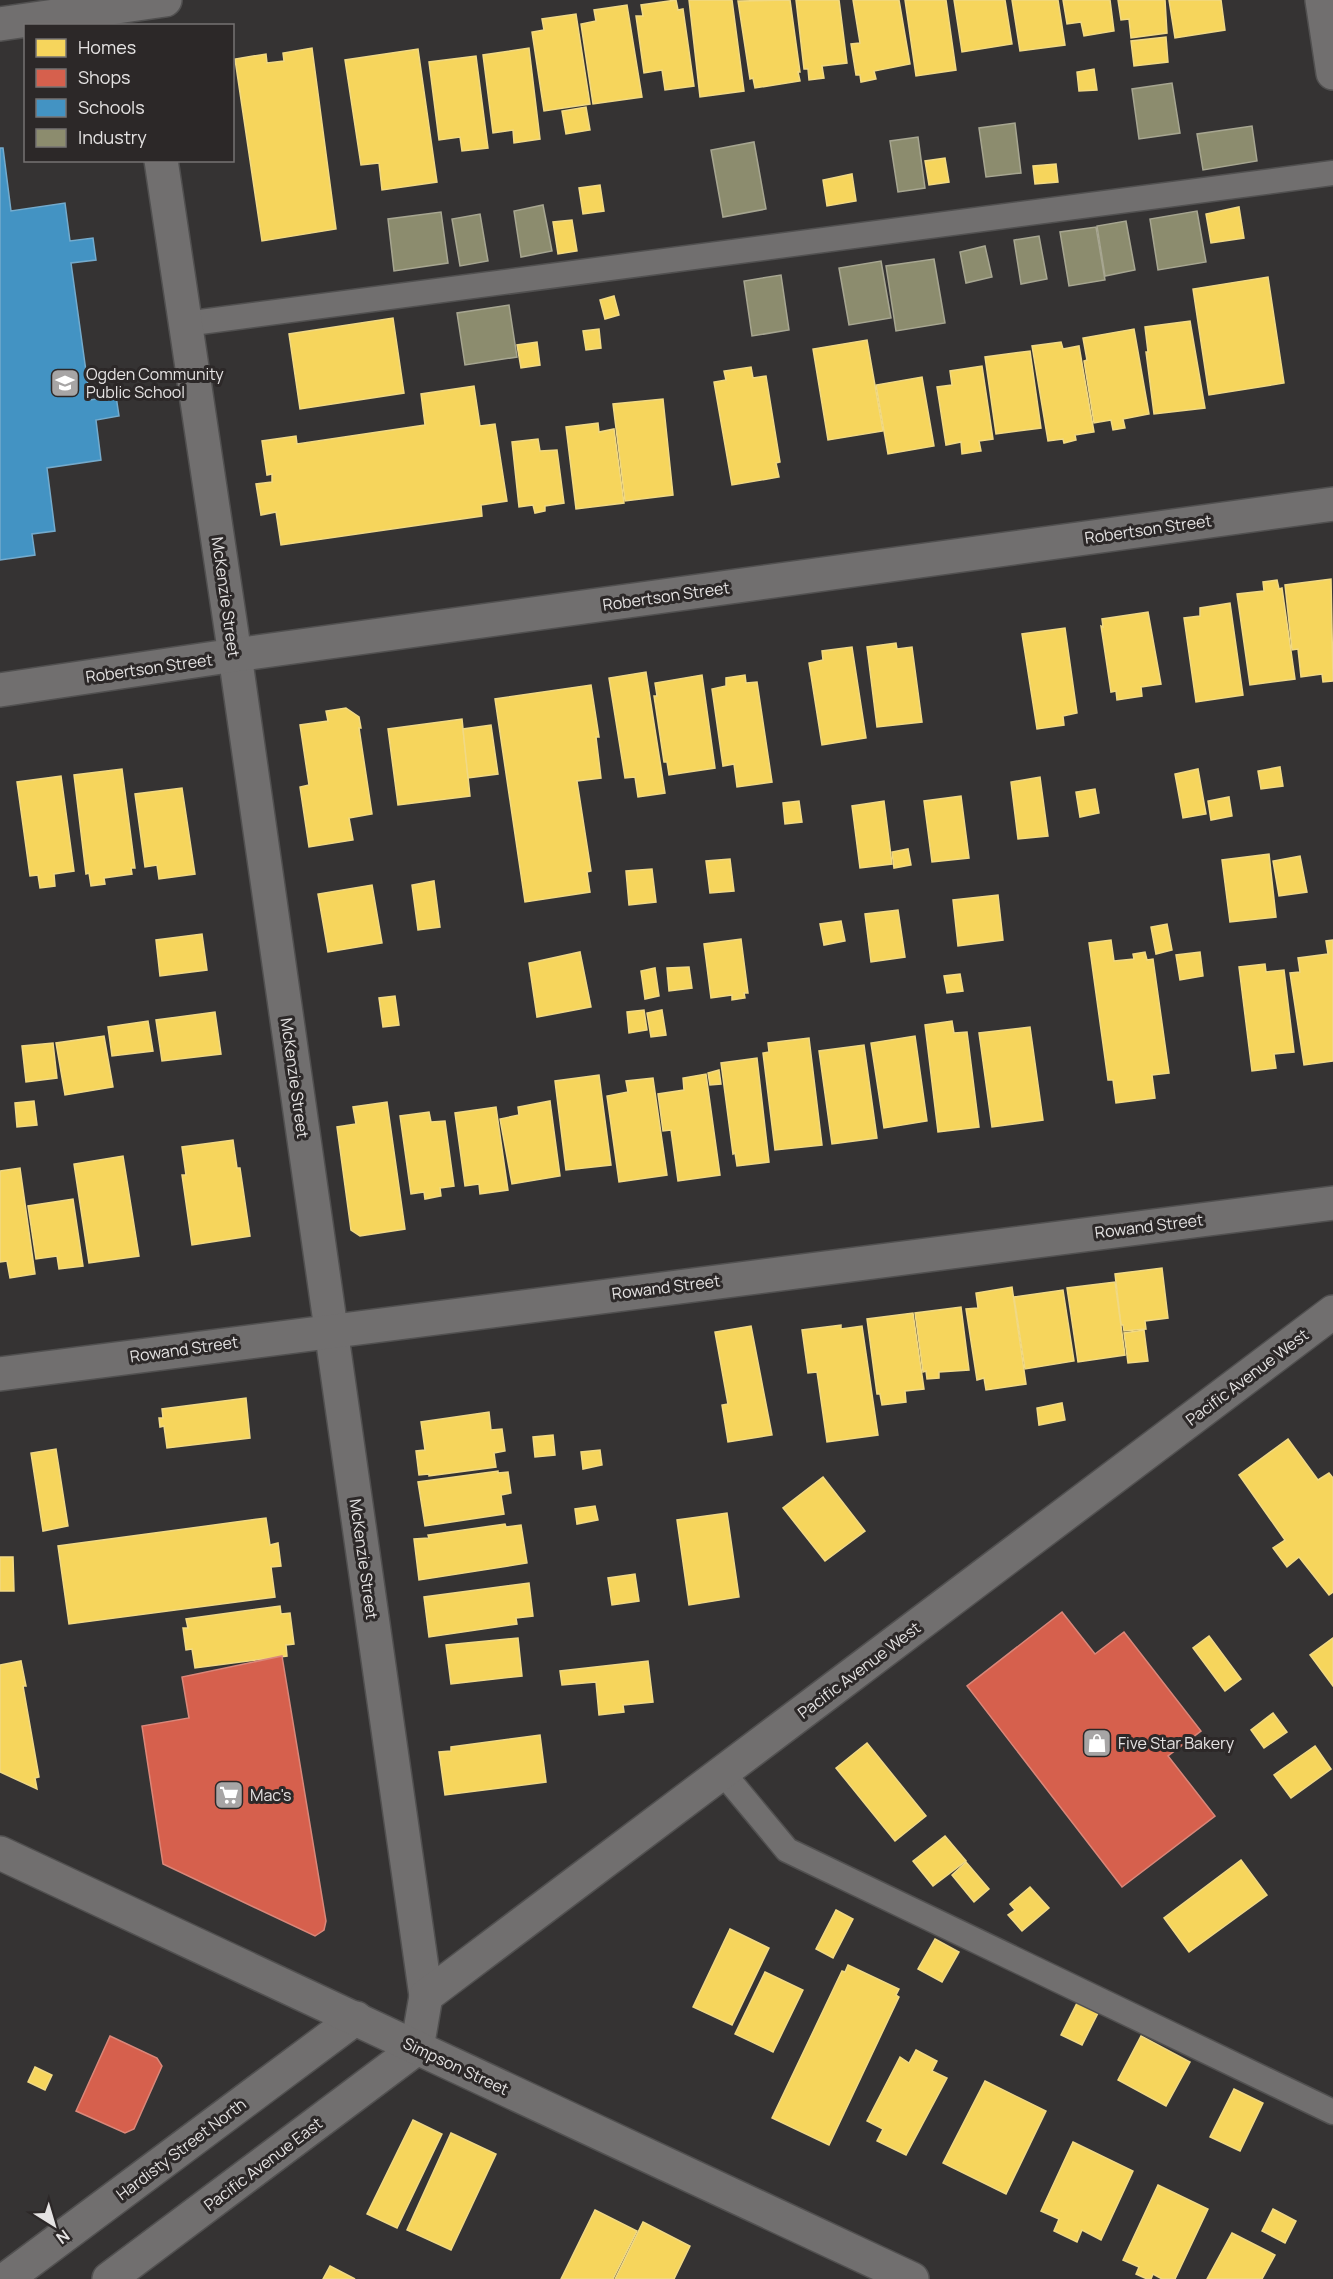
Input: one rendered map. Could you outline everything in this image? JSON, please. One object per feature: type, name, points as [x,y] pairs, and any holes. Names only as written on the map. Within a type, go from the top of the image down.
[{"type":"street","points":[[1322,0],[1333,73]]},
{"type":"street","points":[[0,24],[146,7]]},
{"type":"street","name":"McKenzie Street","points":[[161,162],[235,655],[426,1996]]},
{"type":"street","name":"Robertson Street","points":[[0,690],[235,655],[1333,504]]},
{"type":"street","name":"Rowand Street","points":[[0,1374],[1333,1203]]},
{"type":"street","name":"Pacific Avenue West","points":[[426,1996],[723,1773],[1328,1327]]},
{"type":"street","name":"Simpson Street","points":[[0,1853],[912,2279]]},
{"type":"street","points":[[417,2048],[426,1996]]},
{"type":"street","name":"Hardisty Street North","points":[[8,2269],[356,2018]]},
{"type":"street","name":"Pacific Avenue East","points":[[109,2279],[417,2048]]},
{"type":"lane","points":[[186,324],[1333,173]]},
{"type":"lane","points":[[723,1773],[787,1850],[1333,2112]]},
{"type":"building: Homes","points":[[676,0],[678,10],[683,9],[694,86],[665,90],[662,70],[644,73],[636,16],[643,16],[641,5]]},
{"type":"building: Homes","points":[[689,0],[732,0],[744,91],[700,97]]},
{"type":"building: Homes","points":[[790,0],[800,81],[755,88],[753,78],[750,79],[738,1]]},
{"type":"building: Homes","points":[[796,0],[839,0],[847,63],[822,66],[824,78],[809,80],[808,69],[804,69]]},
{"type":"building: Homes","points":[[853,0],[899,0],[910,64],[874,71],[876,79],[861,82],[860,75],[856,75],[851,44],[860,43]]},
{"type":"building: Homes","points":[[905,0],[946,0],[956,70],[916,76]]},
{"type":"building: Homes","points":[[954,0],[1005,0],[1012,44],[962,52]]},
{"type":"building: Homes","points":[[1012,0],[1058,0],[1065,45],[1020,51]]},
{"type":"building: Homes","points":[[1063,0],[1110,0],[1114,31],[1084,36],[1081,22],[1067,24]]},
{"type":"building: Homes","points":[[1118,0],[1165,0],[1167,33],[1131,38],[1129,19],[1121,20]]},
{"type":"building: Homes","points":[[1169,0],[1221,0],[1225,30],[1175,38]]},
{"type":"building: Homes","points":[[627,5],[642,97],[593,104],[581,24],[596,21],[594,10]]},
{"type":"building: Homes","points":[[576,14],[590,104],[544,111],[532,32],[544,30],[542,19]]},
{"type":"building: Homes","points":[[1166,37],[1168,62],[1134,66],[1131,41]]},
{"type":"building: Homes","points":[[312,48],[336,229],[262,241],[235,59],[266,54],[267,63],[284,61],[283,53]]},
{"type":"building: Homes","points":[[529,48],[540,139],[514,143],[513,130],[493,133],[483,55]]},
{"type":"building: Homes","points":[[418,49],[437,182],[382,190],[379,163],[361,165],[345,60]]},
{"type":"building: Homes","points":[[476,56],[488,148],[462,151],[460,137],[439,140],[429,62]]},
{"type":"building: Homes","points":[[1094,69],[1097,90],[1079,91],[1077,72]]},
{"type":"building: Homes","points":[[586,107],[590,130],[566,134],[562,111]]},
{"type":"building: Homes","points":[[945,158],[949,182],[929,185],[925,161]]},
{"type":"building: Homes","points":[[1056,164],[1058,182],[1035,184],[1033,166]]},
{"type":"building: Homes","points":[[852,174],[856,201],[827,206],[823,180]]},
{"type":"building: Homes","points":[[600,185],[604,211],[583,214],[579,188]]},
{"type":"building: Homes","points":[[1239,207],[1244,238],[1211,243],[1206,214]]},
{"type":"building: Homes","points":[[572,220],[577,251],[558,254],[553,222]]},
{"type":"building: Homes","points":[[1268,277],[1284,383],[1209,395],[1193,289]]},
{"type":"building: Homes","points":[[614,296],[619,315],[605,319],[600,300]]},
{"type":"building: Homes","points":[[393,318],[404,393],[300,409],[289,334]]},
{"type":"building: Homes","points":[[1190,321],[1205,408],[1154,414],[1145,327]]},
{"type":"building: Homes","points":[[599,329],[601,348],[586,350],[583,331]]},
{"type":"building: Homes","points":[[1134,329],[1149,414],[1123,419],[1125,428],[1113,430],[1111,420],[1094,423],[1084,361],[1087,360],[1083,338]]},
{"type":"building: Homes","points":[[867,340],[883,431],[828,440],[813,349]]},
{"type":"building: Homes","points":[[537,342],[540,365],[521,368],[517,345]]},
{"type":"building: Homes","points":[[1061,342],[1063,349],[1079,346],[1094,432],[1075,435],[1076,440],[1064,443],[1063,439],[1048,441],[1032,346]]},
{"type":"building: Homes","points":[[1030,351],[1041,428],[996,434],[985,357]]},
{"type":"building: Homes","points":[[982,366],[993,439],[979,441],[981,451],[962,454],[961,442],[946,445],[937,387],[952,385],[950,371]]},
{"type":"building: Homes","points":[[751,367],[753,378],[766,376],[780,462],[776,463],[779,477],[732,485],[714,382],[726,380],[724,371]]},
{"type":"building: Homes","points":[[922,377],[934,446],[888,454],[876,385]]},
{"type":"building: Homes","points":[[474,386],[480,426],[495,424],[507,501],[481,505],[482,516],[281,545],[276,512],[261,515],[256,484],[272,482],[272,474],[267,475],[262,441],[296,436],[297,444],[425,425],[421,394]]},
{"type":"building: Homes","points":[[663,399],[673,495],[625,501],[613,404]]},
{"type":"building: Homes","points":[[598,423],[599,432],[614,429],[624,503],[576,509],[566,427]]},
{"type":"building: Homes","points":[[538,439],[540,451],[557,450],[564,503],[545,506],[545,511],[535,513],[533,505],[519,507],[512,442]]},
{"type":"building: Homes","points":[[1331,579],[1333,681],[1323,682],[1322,674],[1301,677],[1298,649],[1292,650],[1285,585]]},
{"type":"building: Homes","points":[[1277,580],[1279,589],[1282,588],[1295,679],[1250,685],[1237,594],[1264,591],[1263,582]]},
{"type":"building: Homes","points":[[1230,603],[1243,695],[1196,702],[1184,618],[1200,616],[1200,608]]},
{"type":"building: Homes","points":[[1148,612],[1161,684],[1141,687],[1142,696],[1117,700],[1116,691],[1111,692],[1101,626],[1103,627],[1102,619]]},
{"type":"building: Homes","points":[[1065,628],[1077,713],[1063,716],[1064,725],[1037,729],[1022,634]]},
{"type":"building: Homes","points":[[896,643],[897,649],[912,647],[922,722],[877,727],[867,647]]},
{"type":"building: Homes","points":[[852,647],[866,738],[822,745],[809,663],[823,660],[822,651]]},
{"type":"building: Homes","points":[[646,672],[665,793],[638,797],[635,777],[625,778],[609,678]]},
{"type":"building: Homes","points":[[702,675],[715,768],[669,775],[667,762],[664,762],[654,696],[657,696],[655,683]]},
{"type":"building: Homes","points":[[745,675],[746,683],[757,682],[772,782],[737,787],[734,764],[723,766],[712,689],[726,686],[726,678]]},
{"type":"building: Homes","points":[[591,685],[599,737],[596,737],[601,778],[577,781],[591,871],[587,872],[590,892],[525,902],[495,699]]},
{"type":"building: Homes","points":[[346,708],[359,717],[372,814],[349,818],[353,840],[309,847],[300,787],[309,785],[300,725],[328,721],[326,711]]},
{"type":"building: Homes","points":[[462,719],[470,796],[398,805],[388,729]]},
{"type":"building: Homes","points":[[491,725],[498,774],[468,778],[463,729]]},
{"type":"building: Homes","points":[[1280,767],[1283,786],[1261,789],[1258,771]]},
{"type":"building: Homes","points":[[122,769],[135,868],[131,868],[132,874],[104,878],[105,884],[91,886],[89,873],[86,874],[74,775]]},
{"type":"building: Homes","points":[[1198,769],[1206,814],[1183,818],[1175,774]]},
{"type":"building: Homes","points":[[61,776],[74,871],[54,874],[55,886],[40,888],[38,875],[30,876],[17,782]]},
{"type":"building: Homes","points":[[1040,777],[1048,836],[1018,839],[1011,782]]},
{"type":"building: Homes","points":[[182,788],[195,874],[159,879],[157,865],[145,867],[135,794]]},
{"type":"building: Homes","points":[[1095,789],[1099,813],[1080,817],[1076,792]]},
{"type":"building: Homes","points":[[961,796],[969,858],[932,862],[924,801]]},
{"type":"building: Homes","points":[[1229,797],[1232,816],[1211,820],[1208,801]]},
{"type":"building: Homes","points":[[799,801],[802,822],[785,824],[783,803]]},
{"type":"building: Homes","points":[[884,801],[892,864],[860,868],[852,806]]},
{"type":"building: Homes","points":[[908,849],[911,865],[894,868],[892,852]]},
{"type":"building: Homes","points":[[1269,854],[1276,917],[1230,922],[1222,860]]},
{"type":"building: Homes","points":[[1300,856],[1307,892],[1279,896],[1273,861]]},
{"type":"building: Homes","points":[[730,859],[734,891],[710,893],[706,861]]},
{"type":"building: Homes","points":[[652,869],[656,902],[629,905],[626,871]]},
{"type":"building: Homes","points":[[434,881],[440,927],[418,930],[412,885]]},
{"type":"building: Homes","points":[[372,885],[382,943],[328,952],[318,894]]},
{"type":"building: Homes","points":[[998,895],[1003,940],[958,946],[953,900]]},
{"type":"building: Homes","points":[[898,910],[905,957],[871,962],[865,914]]},
{"type":"building: Homes","points":[[841,921],[845,941],[824,945],[820,924]]},
{"type":"building: Homes","points":[[1167,924],[1172,950],[1156,954],[1151,927]]},
{"type":"building: Homes","points":[[202,934],[207,970],[160,976],[156,940]]},
{"type":"building: Homes","points":[[741,939],[748,993],[744,993],[745,998],[732,1000],[732,995],[711,998],[704,944]]},
{"type":"building: Homes","points":[[1111,940],[1114,961],[1134,959],[1133,954],[1145,952],[1147,960],[1153,959],[1169,1073],[1152,1075],[1155,1098],[1116,1103],[1113,1080],[1108,1080],[1089,943]]},
{"type":"building: Homes","points":[[1333,940],[1333,1061],[1304,1065],[1290,973],[1300,972],[1298,958],[1328,954],[1326,941]]},
{"type":"building: Homes","points":[[580,952],[591,1007],[537,1017],[529,963]]},
{"type":"building: Homes","points":[[1200,952],[1203,976],[1180,980],[1176,955]]},
{"type":"building: Homes","points":[[1265,964],[1266,972],[1284,970],[1294,1052],[1274,1054],[1276,1068],[1252,1071],[1239,967]]},
{"type":"building: Homes","points":[[689,967],[692,988],[669,991],[667,968]]},
{"type":"building: Homes","points":[[655,968],[659,996],[645,999],[641,971]]},
{"type":"building: Homes","points":[[960,974],[963,991],[947,993],[944,976]]},
{"type":"building: Homes","points":[[395,996],[399,1025],[383,1027],[379,998]]},
{"type":"building: Homes","points":[[644,1010],[647,1030],[629,1033],[627,1012]]},
{"type":"building: Homes","points":[[662,1010],[666,1035],[651,1037],[647,1013]]},
{"type":"building: Homes","points":[[215,1012],[221,1054],[162,1061],[156,1020]]},
{"type":"building: Homes","points":[[148,1021],[153,1051],[112,1056],[108,1027]]},
{"type":"building: Homes","points":[[952,1021],[954,1033],[967,1032],[979,1127],[938,1132],[925,1025]]},
{"type":"building: Homes","points":[[1030,1027],[1043,1120],[992,1127],[979,1033]]},
{"type":"building: Homes","points":[[104,1036],[113,1087],[65,1095],[56,1043]]},
{"type":"building: Homes","points":[[915,1036],[927,1121],[884,1128],[871,1043]]},
{"type":"building: Homes","points":[[809,1038],[822,1145],[775,1150],[763,1053],[769,1052],[768,1043]]},
{"type":"building: Homes","points":[[53,1043],[57,1078],[26,1082],[22,1046]]},
{"type":"building: Homes","points":[[864,1045],[877,1138],[832,1144],[819,1051]]},
{"type":"building: Homes","points":[[757,1058],[769,1162],[737,1166],[735,1153],[733,1154],[721,1063]]},
{"type":"building: Homes","points":[[719,1070],[721,1084],[710,1085],[708,1073]]},
{"type":"building: Homes","points":[[706,1074],[720,1175],[678,1181],[671,1130],[663,1131],[658,1094],[684,1090],[683,1078]]},
{"type":"building: Homes","points":[[599,1075],[611,1165],[566,1170],[555,1081]]},
{"type":"building: Homes","points":[[653,1078],[667,1175],[619,1182],[607,1096],[628,1092],[626,1081]]},
{"type":"building: Homes","points":[[34,1101],[37,1125],[17,1127],[15,1103]]},
{"type":"building: Homes","points":[[550,1101],[560,1176],[512,1184],[500,1119],[519,1115],[518,1107]]},
{"type":"building: Homes","points":[[387,1102],[405,1229],[360,1236],[351,1230],[337,1127],[356,1124],[353,1107]]},
{"type":"building: Homes","points":[[496,1107],[508,1190],[480,1194],[479,1184],[465,1186],[455,1113]]},
{"type":"building: Homes","points":[[429,1112],[431,1122],[445,1121],[454,1186],[440,1188],[441,1196],[425,1199],[424,1192],[411,1194],[400,1116]]},
{"type":"building: Homes","points":[[233,1140],[237,1168],[240,1168],[250,1236],[192,1245],[182,1175],[186,1175],[182,1147]]},
{"type":"building: Homes","points":[[123,1156],[139,1256],[89,1263],[74,1164]]},
{"type":"building: Homes","points":[[20,1168],[35,1274],[10,1278],[7,1261],[0,1262],[0,1171]]},
{"type":"building: Homes","points":[[73,1199],[83,1266],[59,1269],[57,1256],[36,1259],[28,1206]]},
{"type":"building: Homes","points":[[1162,1268],[1168,1318],[1145,1321],[1146,1329],[1124,1331],[1121,1325],[1115,1274]]},
{"type":"building: Homes","points":[[1115,1282],[1125,1355],[1078,1362],[1067,1288]]},
{"type":"building: Homes","points":[[1012,1287],[1026,1384],[986,1390],[984,1378],[977,1380],[966,1309],[978,1308],[976,1293]]},
{"type":"building: Homes","points":[[1063,1290],[1074,1361],[1025,1369],[1014,1297]]},
{"type":"building: Homes","points":[[961,1307],[969,1370],[939,1372],[939,1378],[927,1379],[926,1371],[923,1372],[915,1313]]},
{"type":"building: Homes","points":[[913,1313],[924,1389],[905,1391],[906,1402],[882,1405],[880,1394],[877,1394],[867,1319]]},
{"type":"building: Homes","points":[[841,1325],[841,1329],[862,1326],[878,1435],[827,1442],[817,1372],[808,1373],[802,1330]]},
{"type":"building: Homes","points":[[751,1326],[772,1435],[728,1442],[722,1405],[728,1404],[715,1332]]},
{"type":"building: Homes","points":[[1144,1330],[1148,1361],[1128,1363],[1124,1333]]},
{"type":"building: Homes","points":[[246,1398],[250,1438],[167,1448],[164,1426],[160,1427],[159,1418],[163,1418],[162,1409]]},
{"type":"building: Homes","points":[[1062,1403],[1065,1420],[1039,1425],[1037,1408]]},
{"type":"building: Homes","points":[[489,1412],[491,1430],[502,1429],[505,1451],[494,1453],[496,1467],[429,1476],[429,1474],[419,1475],[416,1451],[425,1450],[421,1422]]},
{"type":"building: Homes","points":[[553,1435],[555,1455],[535,1457],[533,1437]]},
{"type":"building: Homes","points":[[1288,1439],[1318,1480],[1329,1473],[1333,1478],[1333,1592],[1329,1595],[1299,1557],[1287,1567],[1273,1548],[1285,1540],[1239,1475]]},
{"type":"building: Homes","points":[[56,1449],[68,1526],[43,1531],[31,1453]]},
{"type":"building: Homes","points":[[600,1450],[602,1465],[583,1469],[581,1452]]},
{"type":"building: Homes","points":[[498,1471],[498,1473],[508,1472],[511,1493],[501,1495],[504,1514],[425,1526],[418,1482]]},
{"type":"building: Homes","points":[[823,1477],[865,1531],[825,1561],[783,1508]]},
{"type":"building: Homes","points":[[595,1506],[598,1520],[577,1524],[575,1509]]},
{"type":"building: Homes","points":[[727,1513],[739,1597],[689,1605],[677,1520]]},
{"type":"building: Homes","points":[[266,1518],[270,1545],[278,1543],[281,1566],[271,1567],[275,1597],[69,1624],[58,1546]]},
{"type":"building: Homes","points":[[505,1524],[506,1527],[521,1525],[527,1563],[419,1580],[414,1539]]},
{"type":"building: Homes","points":[[0,1557],[13,1557],[14,1591],[0,1591]]},
{"type":"building: Homes","points":[[635,1574],[639,1601],[612,1605],[608,1578]]},
{"type":"building: Homes","points":[[529,1583],[533,1616],[516,1618],[517,1624],[429,1637],[424,1597]]},
{"type":"building: Homes","points":[[280,1606],[281,1614],[290,1613],[294,1644],[286,1645],[287,1656],[195,1668],[192,1649],[186,1650],[183,1628],[188,1628],[186,1619]]},
{"type":"building: Homes","points":[[1209,1636],[1241,1679],[1225,1691],[1193,1648]]},
{"type":"building: Homes","points":[[518,1638],[522,1676],[451,1684],[446,1645]]},
{"type":"building: Homes","points":[[1333,1638],[1333,1686],[1310,1655]]},
{"type":"building: Homes","points":[[21,1661],[26,1686],[23,1686],[39,1777],[35,1778],[37,1789],[0,1772],[0,1665]]},
{"type":"building: Homes","points":[[648,1661],[653,1702],[623,1705],[624,1712],[599,1715],[596,1682],[562,1685],[560,1671]]},
{"type":"building: Homes","points":[[230,1713],[250,1840],[179,1850],[160,1724]]},
{"type":"building: Homes","points":[[1273,1713],[1287,1732],[1264,1748],[1251,1730]]},
{"type":"building: Homes","points":[[540,1735],[546,1782],[445,1795],[439,1752],[451,1751],[451,1747]]},
{"type":"building: Homes","points":[[867,1743],[926,1816],[895,1841],[836,1768]]},
{"type":"building: Homes","points":[[1315,1746],[1331,1769],[1291,1798],[1274,1775]]},
{"type":"building: Homes","points":[[945,1836],[966,1861],[933,1886],[913,1861]]},
{"type":"building: Homes","points":[[1241,1860],[1267,1895],[1189,1952],[1164,1918]]},
{"type":"building: Homes","points":[[966,1862],[989,1889],[974,1902],[952,1875]]},
{"type":"building: Homes","points":[[1030,1887],[1049,1908],[1022,1931],[1008,1915],[1015,1910],[1010,1904]]},
{"type":"building: Homes","points":[[836,1910],[853,1919],[833,1958],[816,1949]]},
{"type":"building: Homes","points":[[730,1929],[769,1948],[732,2025],[693,2007]]},
{"type":"building: Homes","points":[[935,1939],[959,1952],[942,1982],[918,1969]]},
{"type":"building: Homes","points":[[848,1965],[899,1989],[896,1995],[899,1997],[829,2145],[772,2118],[842,1971],[845,1972]]},
{"type":"building: Homes","points":[[765,1972],[803,1990],[773,2052],[735,2034]]},
{"type":"building: Homes","points":[[1077,2003],[1098,2013],[1082,2045],[1061,2035]]},
{"type":"building: Homes","points":[[1141,2036],[1190,2062],[1166,2106],[1118,2080]]},
{"type":"building: Homes","points":[[916,2050],[937,2061],[932,2071],[947,2078],[906,2155],[877,2141],[883,2129],[867,2121],[900,2057],[909,2063]]},
{"type":"building: Homes","points":[[35,2067],[52,2075],[45,2090],[28,2082]]},
{"type":"building: Homes","points":[[985,2081],[1046,2111],[1006,2194],[943,2163]]},
{"type":"building: Homes","points":[[1234,2089],[1263,2103],[1240,2151],[1210,2137]]},
{"type":"building: Homes","points":[[413,2120],[442,2134],[397,2228],[367,2214]]},
{"type":"building: Homes","points":[[451,2133],[496,2154],[451,2250],[407,2230]]},
{"type":"building: Homes","points":[[1073,2142],[1133,2171],[1101,2240],[1082,2230],[1077,2242],[1054,2231],[1059,2219],[1041,2211]]},
{"type":"building: Homes","points":[[1158,2185],[1208,2209],[1175,2279],[1162,2279],[1153,2274],[1151,2279],[1147,2279],[1136,2274],[1139,2267],[1123,2260]]},
{"type":"building: Homes","points":[[1273,2209],[1296,2221],[1285,2243],[1262,2231]]},
{"type":"building: Homes","points":[[595,2210],[637,2231],[613,2279],[561,2279]]},
{"type":"building: Homes","points":[[643,2222],[690,2246],[674,2279],[615,2279]]},
{"type":"building: Homes","points":[[1232,2233],[1275,2255],[1262,2279],[1207,2279]]},
{"type":"building: Homes","points":[[330,2266],[355,2279],[323,2279]]},
{"type":"building: Shops","name":"Five Star Bakery","points":[[1062,1612],[1095,1654],[1124,1632],[1201,1731],[1168,1756],[1215,1816],[1122,1887],[967,1686]]},
{"type":"building: Shops","name":"Mac's","points":[[282,1656],[326,1921],[324,1930],[315,1936],[163,1864],[142,1726],[189,1718],[182,1677]]},
{"type":"building: Shops","points":[[110,2036],[157,2058],[162,2066],[134,2129],[125,2133],[76,2111]]},
{"type":"building: Schools","name":"Ogden Community Public School","points":[[0,148],[3,148],[11,211],[65,203],[70,241],[93,238],[96,260],[71,263],[90,400],[116,396],[119,416],[96,420],[101,460],[47,468],[55,531],[32,534],[35,555],[0,560]]},
{"type":"building: Industry","points":[[1172,83],[1180,133],[1139,139],[1132,89]]},
{"type":"building: Industry","points":[[1015,123],[1021,173],[986,177],[979,128]]},
{"type":"building: Industry","points":[[1252,126],[1257,161],[1203,170],[1197,134]]},
{"type":"building: Industry","points":[[918,137],[925,188],[898,192],[890,141]]},
{"type":"building: Industry","points":[[754,142],[766,209],[723,217],[711,150]]},
{"type":"building: Industry","points":[[543,205],[552,251],[521,257],[514,211]]},
{"type":"building: Industry","points":[[1197,211],[1206,262],[1158,270],[1150,219]]},
{"type":"building: Industry","points":[[441,212],[448,263],[394,271],[388,219]]},
{"type":"building: Industry","points":[[480,214],[488,261],[460,266],[452,219]]},
{"type":"building: Industry","points":[[1126,221],[1135,270],[1105,276],[1097,226]]},
{"type":"building: Industry","points":[[1096,227],[1105,280],[1069,286],[1060,232]]},
{"type":"building: Industry","points":[[1039,236],[1047,279],[1021,284],[1014,240]]},
{"type":"building: Industry","points":[[985,246],[992,277],[966,283],[960,252]]},
{"type":"building: Industry","points":[[934,259],[945,323],[896,331],[886,266]]},
{"type":"building: Industry","points":[[881,261],[891,318],[849,325],[839,268]]},
{"type":"building: Industry","points":[[781,275],[789,330],[752,336],[744,281]]},
{"type":"building: Industry","points":[[509,305],[517,357],[465,365],[457,313]]},
{"type":"place","name":"Ogden Community Public School","points":[[65,383]]},
{"type":"place","name":"Five Star Bakery","points":[[1097,1743]]},
{"type":"place","name":"Mac's","points":[[229,1795]]}]
